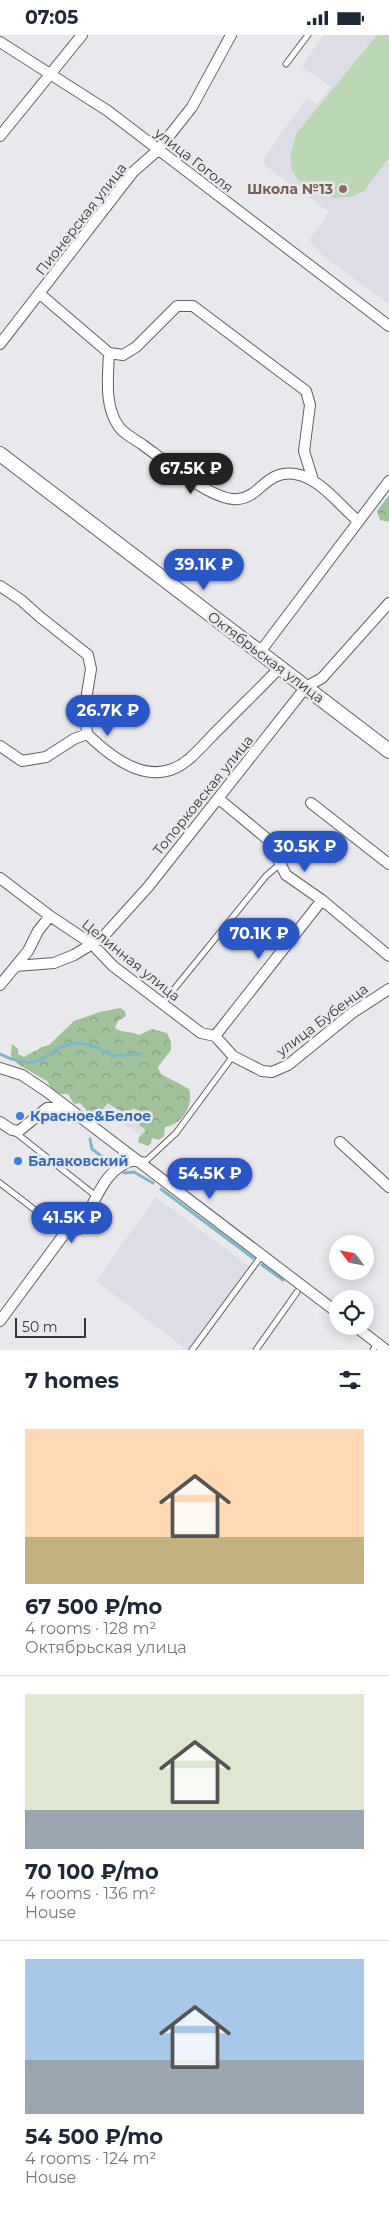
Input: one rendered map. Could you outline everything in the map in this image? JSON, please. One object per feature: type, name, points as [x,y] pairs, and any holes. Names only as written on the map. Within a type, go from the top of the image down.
[{"type":"street","points":[[0,136],[82,35]]},
{"type":"street","name":"Пионерская улица","points":[[0,344],[133,172],[158,150],[192,107],[231,35]]},
{"type":"street","name":"улица Гоголя","points":[[0,41],[108,111],[389,326]]},
{"type":"street","points":[[40,294],[109,353],[123,355],[136,347],[177,306],[193,306],[306,391],[310,405],[304,451],[313,480]]},
{"type":"street","points":[[109,353],[108,401],[119,427],[194,482],[218,495],[236,500],[249,497],[274,476],[294,474],[313,480],[358,521]]},
{"type":"street","name":"Октябрьская улица","points":[[0,454],[389,751]]},
{"type":"street","points":[[260,652],[389,481]]},
{"type":"street","points":[[0,586],[21,600],[88,655],[91,669],[85,706],[87,734],[108,754],[139,769],[156,773],[168,772],[188,760],[280,667]]},
{"type":"street","name":"Топорковская улица","points":[[16,966],[54,963],[74,955],[92,944],[115,925],[306,687],[322,678],[389,603]]},
{"type":"street","points":[[0,747],[22,761],[46,757],[74,739],[87,734]]},
{"type":"street","points":[[218,799],[277,847],[277,857],[286,875],[322,900],[389,956]]},
{"type":"street","points":[[311,803],[389,864]]},
{"type":"street","name":"Целинная улица","points":[[0,878],[92,944],[112,966],[201,1033],[215,1036],[233,1057],[262,1071],[272,1072]]},
{"type":"street","points":[[215,1036],[322,900]]},
{"type":"street","points":[[0,985],[28,951],[38,931],[50,915]]},
{"type":"street","name":"улица Бубенца","points":[[272,1072],[288,1065],[352,1013],[389,989]]},
{"type":"street","points":[[0,1068],[22,1075],[68,1108],[329,1306]]},
{"type":"street","points":[[0,1122],[19,1131],[47,1108],[68,1108]]},
{"type":"street","points":[[340,1142],[389,1187]]},
{"type":"street","points":[[0,1321],[65,1233],[79,1229],[87,1217],[96,1196],[115,1169],[123,1163],[135,1160]]},
{"type":"street","points":[[365,1335],[379,1348]]},
{"type":"lane","points":[[286,64],[308,35]]},
{"type":"lane","points":[[162,1004],[266,876],[281,864]]},
{"type":"lane","points":[[135,1160],[147,1159],[176,1133],[233,1057]]},
{"type":"lane","points":[[12,1129],[96,1196]]},
{"type":"lane","points":[[0,1183],[65,1233]]},
{"type":"lane","points":[[192,1350],[263,1255]]},
{"type":"lane","points":[[256,1350],[297,1292]]},
{"type":"shaded area","name":"Школа №13","points":[[323,35],[389,35],[389,304],[324,257],[309,240],[329,212],[266,166],[263,160],[307,97],[317,104],[331,87],[302,67]]},
{"type":"shaded area","points":[[108,1103],[133,1108],[145,1115],[146,1130],[142,1136],[103,1111]]},
{"type":"shaded area","points":[[156,1197],[254,1270],[196,1350],[187,1350],[96,1281]]},
{"type":"green space","points":[[377,35],[389,35],[389,158],[364,191],[351,197],[337,198],[319,194],[298,180],[292,170],[290,157],[296,134]]},
{"type":"green space","points":[[389,495],[389,522],[380,520],[377,511]]},
{"type":"green space","points":[[120,1008],[125,1011],[126,1016],[118,1021],[115,1028],[118,1030],[139,1035],[152,1029],[167,1033],[171,1042],[171,1050],[158,1067],[161,1074],[189,1089],[190,1101],[186,1113],[177,1122],[165,1127],[164,1136],[159,1140],[152,1138],[148,1146],[138,1142],[139,1137],[146,1130],[139,1125],[145,1115],[133,1108],[128,1116],[108,1103],[98,1115],[91,1115],[80,1103],[74,1104],[68,1094],[61,1094],[52,1089],[47,1081],[19,1065],[11,1056],[12,1044],[18,1049],[18,1054],[24,1057],[49,1045],[74,1021],[100,1012]]},
{"type":"waterway","points":[[0,1054],[18,1061],[33,1062],[61,1047],[74,1043],[94,1046],[111,1056],[141,1054]]},
{"type":"waterway","points":[[90,1139],[92,1149],[112,1164]]},
{"type":"waterway","points":[[124,1173],[134,1172],[153,1183]]},
{"type":"waterway","points":[[161,1189],[253,1258]]},
{"type":"waterway","points":[[262,1265],[283,1280]]},
{"type":"place","name":"Школа №13","points":[[343,189]]},
{"type":"place","name":"Красное&Белое","points":[[20,1116]]},
{"type":"place","name":"Балаковский","points":[[18,1161]]}]
